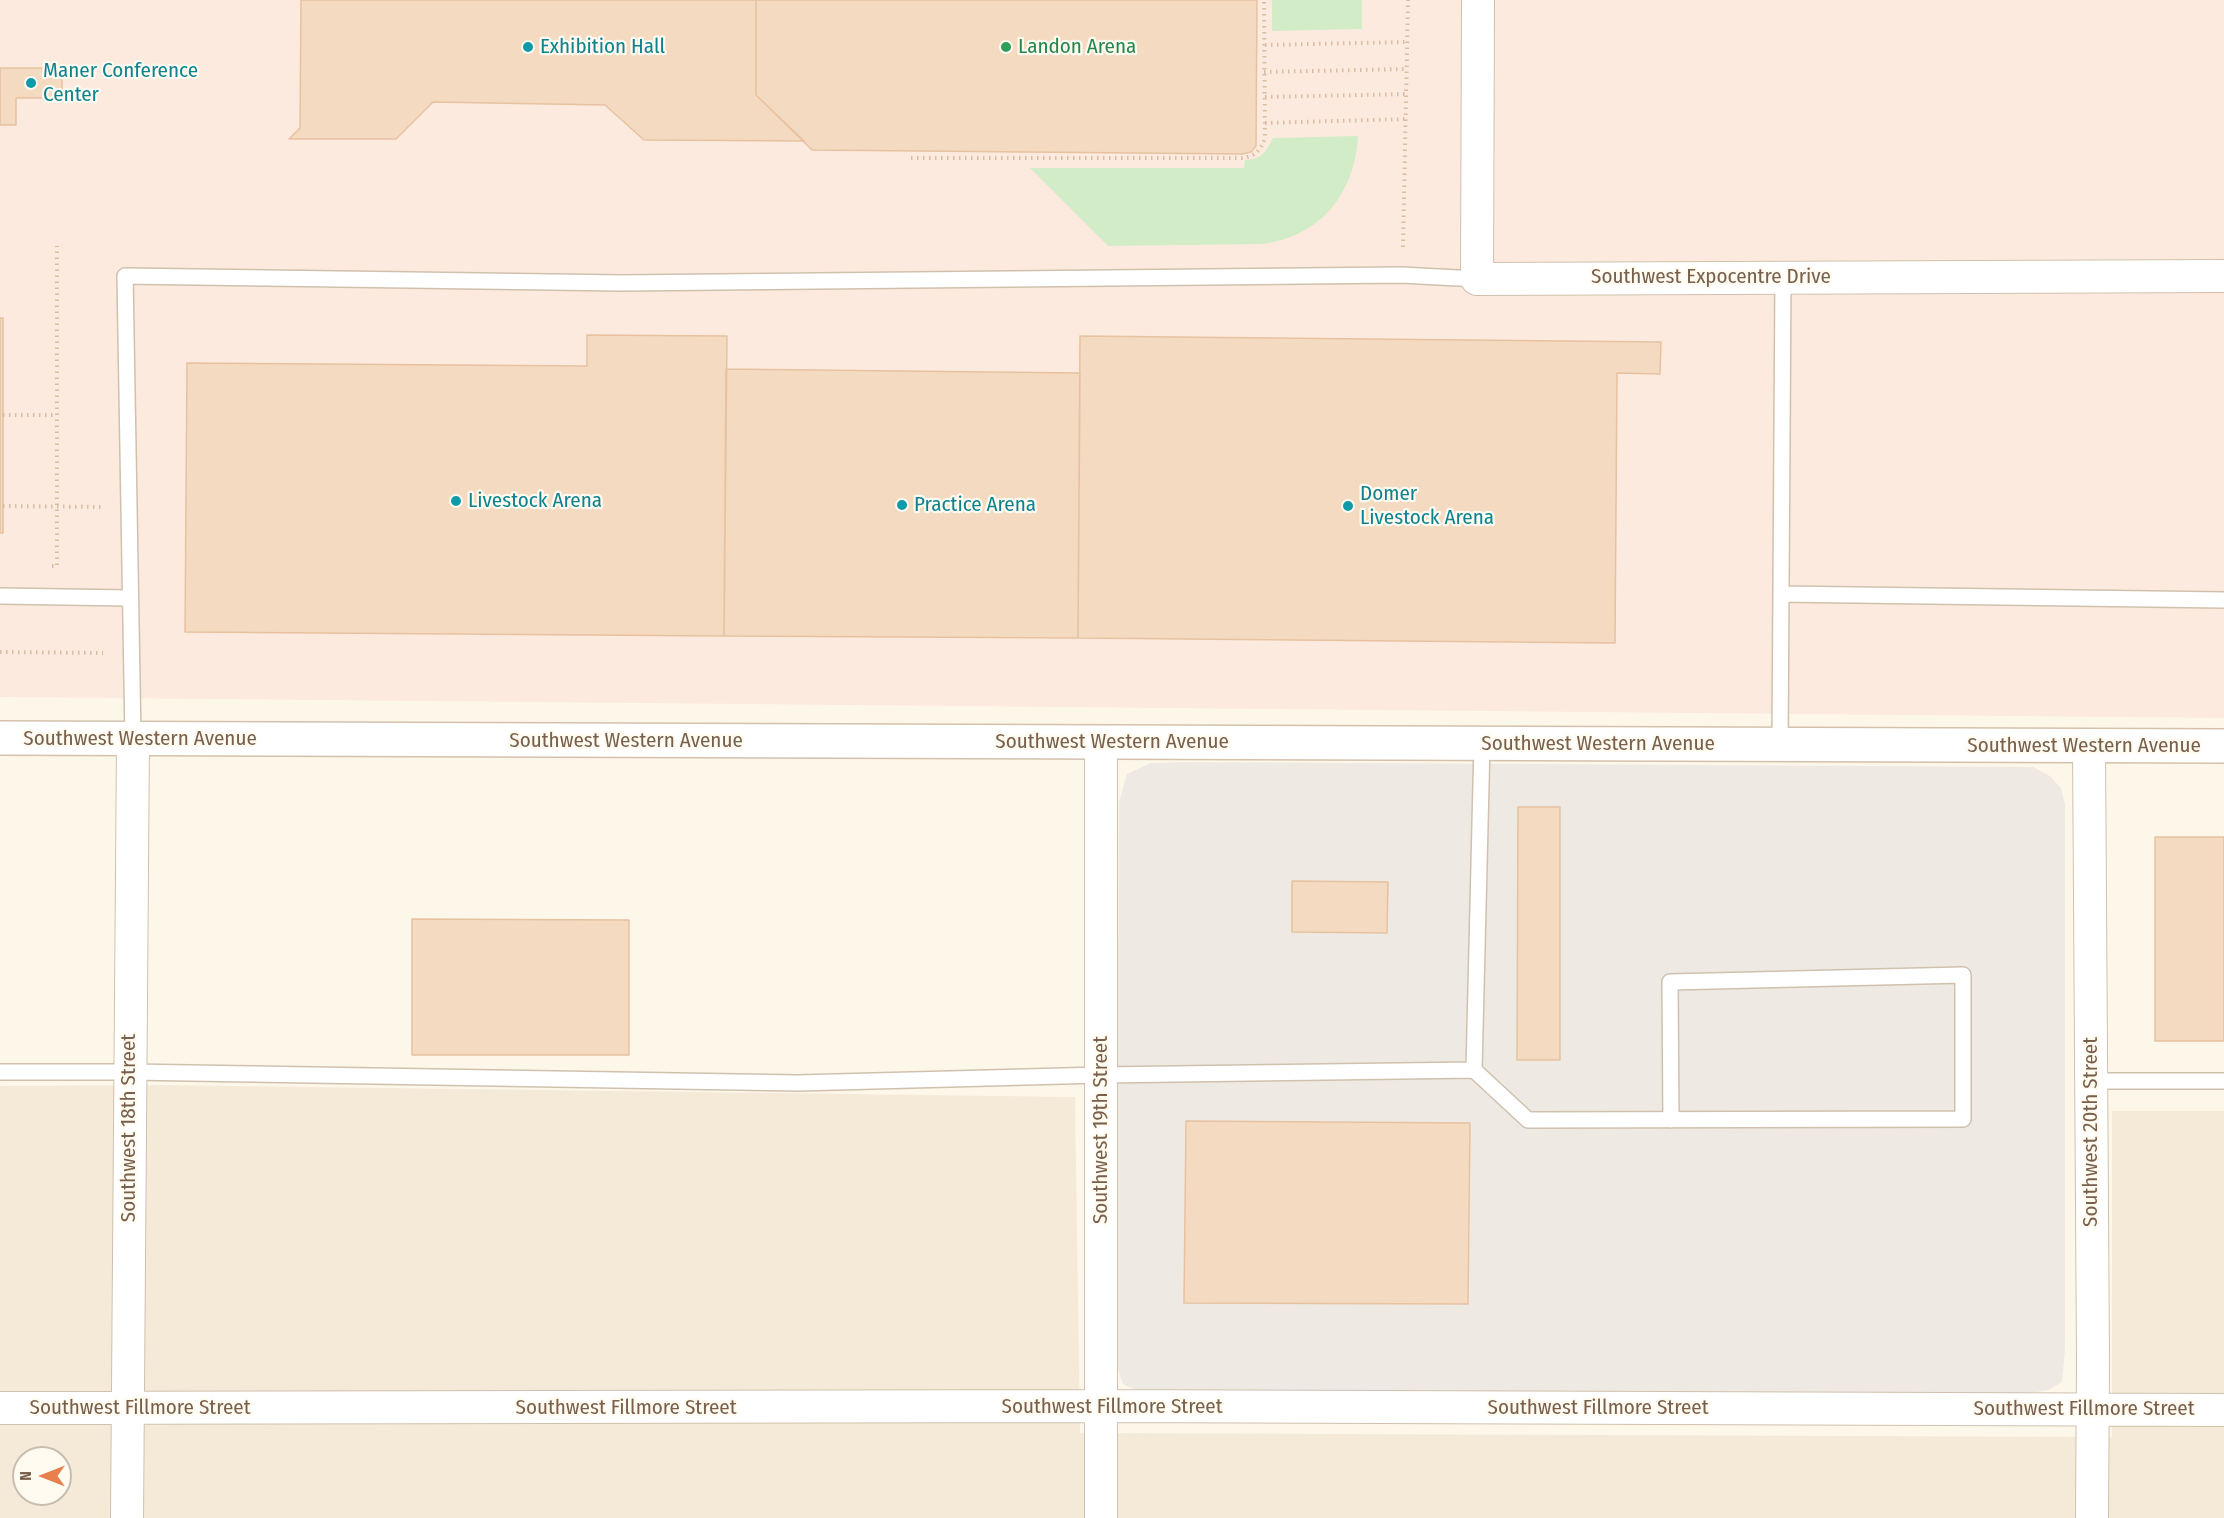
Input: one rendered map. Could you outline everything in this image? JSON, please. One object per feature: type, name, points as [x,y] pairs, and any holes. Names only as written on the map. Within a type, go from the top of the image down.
[{"type":"street","points":[[1477,279],[1478,0]]},
{"type":"street","name":"Southwest Expocentre Drive","points":[[1477,279],[2224,276]]},
{"type":"street","name":"Southwest Western Avenue","points":[[0,738],[2224,746]]},
{"type":"street","name":"Southwest 18th Street","points":[[127,1518],[133,739]]},
{"type":"street","name":"Southwest 19th Street","points":[[1101,742],[1101,1518]]},
{"type":"street","name":"Southwest 20th Street","points":[[2089,746],[2092,1518]]},
{"type":"street","name":"Southwest Fillmore Street","points":[[0,1408],[1101,1406],[2224,1410]]},
{"type":"lane","points":[[133,739],[125,276],[622,283],[1401,275],[1477,279]]},
{"type":"lane","points":[[1780,745],[1783,277]]},
{"type":"lane","points":[[1781,594],[2224,600]]},
{"type":"lane","points":[[0,596],[129,598]]},
{"type":"lane","points":[[1474,1070],[1482,743]]},
{"type":"lane","points":[[0,1072],[798,1083],[1101,1075],[1474,1070],[1528,1120],[1671,1120],[1962,1119],[1962,975],[1670,982],[1671,1120]]},
{"type":"lane","points":[[2091,1081],[2224,1081]]},
{"type":"path","points":[[911,158],[1242,158],[1252,156],[1260,151],[1265,138],[1264,0]]},
{"type":"path","points":[[1401,275],[1408,94],[1408,0]]},
{"type":"path","points":[[1264,45],[1408,42]]},
{"type":"path","points":[[1264,72],[1407,69]]},
{"type":"path","points":[[1264,97],[1408,94]]},
{"type":"path","points":[[1265,123],[1407,119]]},
{"type":"path","points":[[57,246],[57,566]]},
{"type":"path","points":[[3,414],[57,414]]},
{"type":"path","points":[[3,506],[101,507]]},
{"type":"path","points":[[0,652],[103,653]]},
{"type":"shaded area","points":[[0,0],[2224,0],[2224,718],[0,697]]},
{"type":"shaded area","points":[[1151,763],[2033,767],[2050,776],[2061,788],[2065,804],[2065,1349],[2062,1382],[2048,1390],[2024,1394],[1140,1392],[1123,1384],[1116,1364],[1119,802],[1127,774]]},
{"type":"shaded area","points":[[158,1085],[1075,1097],[1080,1433],[2112,1437],[2112,1111],[2224,1111],[2224,1518],[0,1518],[0,1086]]},
{"type":"green space","points":[[1272,0],[1362,0],[1362,29],[1272,31]]},
{"type":"green space","points":[[1358,136],[1350,176],[1342,193],[1331,208],[1302,232],[1263,244],[1108,246],[1030,168],[1244,168],[1245,160],[1262,154],[1273,138]]},
{"type":"building","name":"Exhibition Hall","points":[[301,0],[756,0],[756,95],[804,141],[644,140],[605,105],[433,102],[396,139],[289,139],[300,128]]},
{"type":"building","name":"Landon Arena","points":[[756,0],[1257,0],[1256,146],[1251,152],[1242,154],[812,150],[756,95]]},
{"type":"building","name":"Maner Conference Center","points":[[0,68],[62,68],[62,98],[16,98],[16,125],[0,125]]},
{"type":"building","points":[[0,318],[3,318],[3,533],[0,533]]},
{"type":"building","name":"Livestock Arena","points":[[587,335],[727,336],[724,636],[185,632],[187,363],[587,366]]},
{"type":"building","name":"Domer Livestock Arena","points":[[1080,336],[1661,342],[1660,374],[1617,373],[1615,643],[1078,638]]},
{"type":"building","name":"Practice Arena","points":[[726,369],[1080,373],[1078,638],[724,636]]},
{"type":"building","points":[[1518,807],[1560,807],[1560,1060],[1517,1060]]},
{"type":"building","points":[[2155,837],[2224,837],[2224,1041],[2155,1041]]},
{"type":"building","points":[[1292,881],[1388,882],[1387,933],[1292,932]]},
{"type":"building","points":[[412,919],[629,920],[629,1055],[412,1055]]},
{"type":"building","points":[[1186,1121],[1470,1123],[1468,1304],[1184,1303]]},
{"type":"place","name":"Exhibition Hall","points":[[528,47]]},
{"type":"place","name":"Landon Arena","points":[[1006,47]]},
{"type":"place","name":"Maner Conference Center","points":[[31,83]]},
{"type":"place","name":"Livestock Arena","points":[[456,501]]},
{"type":"place","name":"Practice Arena","points":[[902,505]]},
{"type":"place","name":"Domer Livestock Arena","points":[[1348,506]]}]
